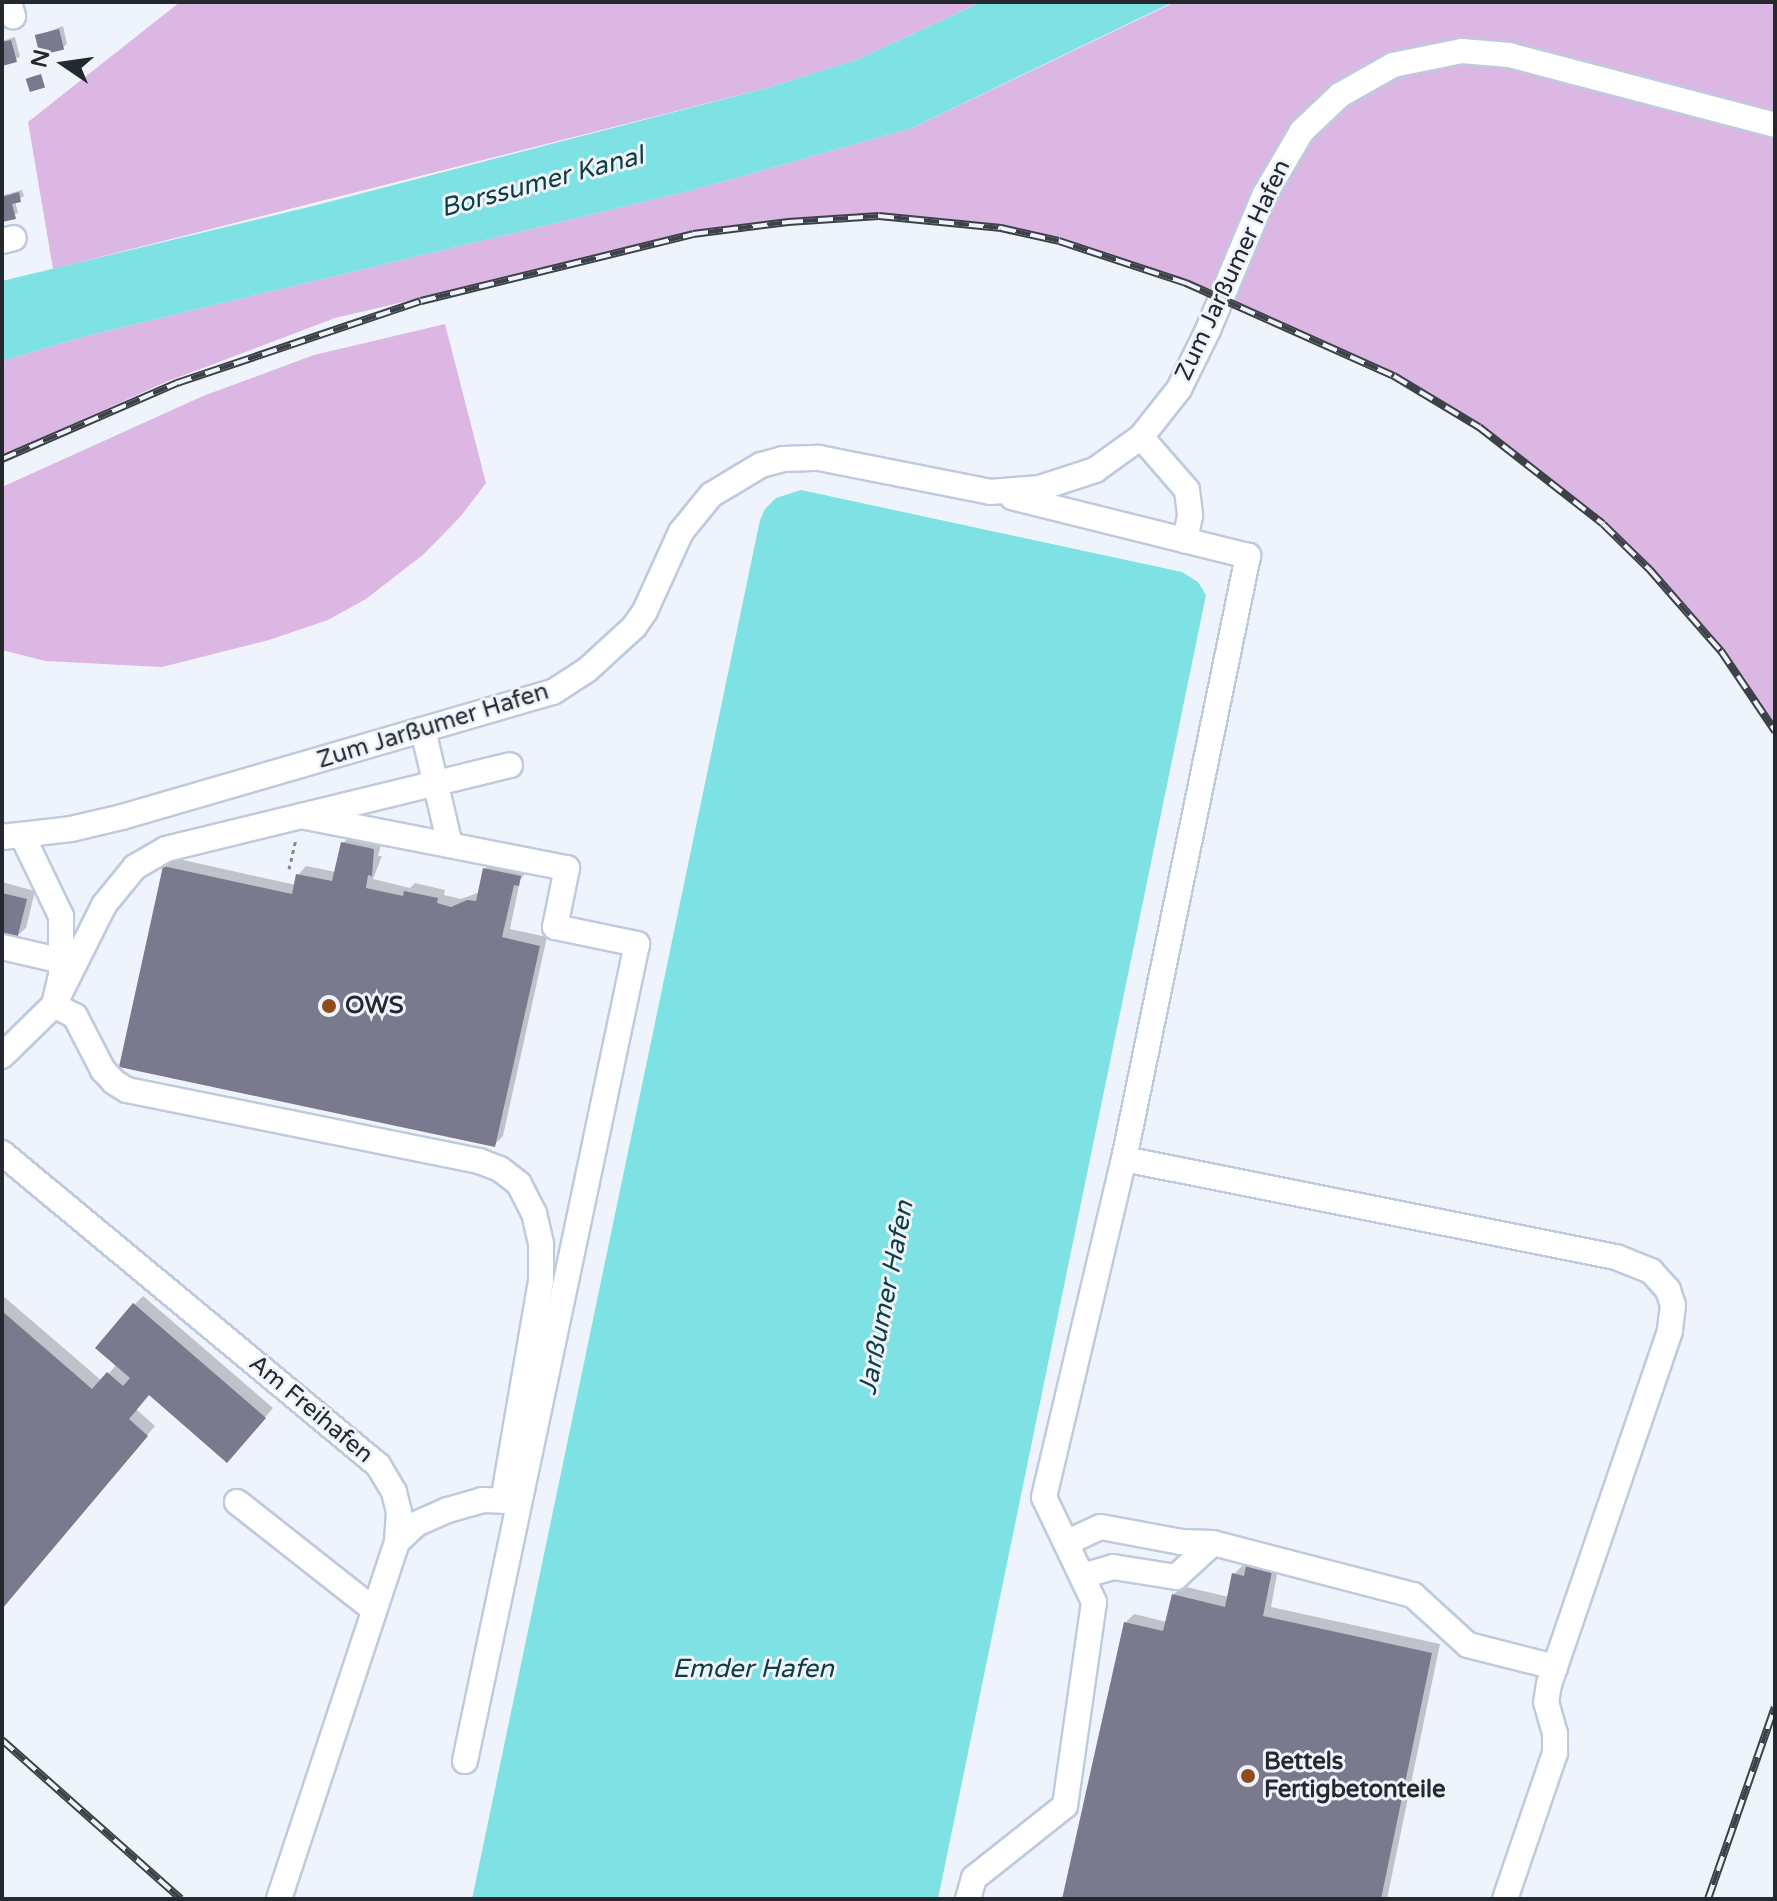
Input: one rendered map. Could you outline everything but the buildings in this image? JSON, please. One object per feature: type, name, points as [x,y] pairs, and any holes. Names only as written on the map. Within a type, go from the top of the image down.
[{"type":"street","name":"Zum Jarßumer Hafen","points":[[12,836],[122,817],[553,692],[613,649],[640,619],[681,532],[711,495],[742,473],[783,459],[819,458],[990,492],[1040,488],[1084,474],[1141,437],[1162,414],[1194,362],[1265,194],[1302,131],[1340,95],[1393,65],[1462,51],[1509,55],[1775,125]]},
{"type":"street","points":[[1141,437],[1187,490],[1190,516],[1185,540]]},
{"type":"street","points":[[968,1899],[974,1878],[1065,1806],[1094,1602],[1044,1497],[1124,1159],[1248,556],[990,492]]},
{"type":"street","points":[[423,730],[450,845]]},
{"type":"street","points":[[2,1056],[54,1005],[104,905],[135,867],[166,849],[510,765]]},
{"type":"street","points":[[301,816],[567,868],[555,927],[637,944],[511,1501]]},
{"type":"street","points":[[12,836],[61,916],[62,961],[54,1005]]},
{"type":"street","points":[[2,947],[62,961]]},
{"type":"street","points":[[54,1005],[75,1016],[103,1070],[127,1090],[479,1161],[500,1169],[519,1184],[534,1213],[541,1244],[541,1281],[511,1501],[465,1761]]},
{"type":"street","name":"Am Freihafen","points":[[2,1153],[378,1465],[394,1492],[399,1512],[397,1542],[279,1899]]},
{"type":"street","points":[[1124,1159],[1616,1257],[1640,1264],[1661,1279],[1673,1305],[1670,1331],[1546,1697],[1555,1734],[1555,1753],[1505,1899]]},
{"type":"street","points":[[397,1542],[416,1524],[448,1510],[482,1500],[511,1501]]},
{"type":"street","points":[[237,1502],[374,1610]]},
{"type":"street","points":[[1066,1543],[1101,1527],[1181,1542],[1213,1543],[1413,1595],[1468,1645],[1555,1667]]},
{"type":"street","points":[[1082,1576],[1113,1567],[1176,1577],[1213,1543]]},
{"type":"shaded area","points":[[180,2],[981,2],[859,59],[767,88],[53,269],[28,122]]},
{"type":"shaded area","points":[[1175,2],[1775,2],[1775,731],[1721,651],[1650,570],[1603,524],[1479,427],[1394,376],[1186,283],[1059,241],[1001,228],[879,216],[788,222],[693,234],[335,318],[166,382],[2,456],[2,361],[86,336],[693,190],[912,128]]},
{"type":"shaded area","points":[[445,324],[486,483],[461,516],[424,554],[366,599],[328,620],[269,640],[162,667],[45,661],[2,650],[2,487],[203,396],[314,355]]},
{"type":"water","name":"Borssumer Kanal","points":[[981,2],[1173,2],[912,128],[693,190],[86,336],[2,361],[2,281],[313,206],[767,88],[859,59]]},
{"type":"water","name":"Emder Hafen","points":[[801,490],[1182,572],[1198,582],[1206,595],[938,1899],[472,1899],[760,520],[765,509],[776,498]]},
{"type":"railway","points":[[2,459],[177,383],[421,301],[693,234],[788,222],[879,216],[1001,228],[1059,241],[1186,283],[1394,376],[1479,427],[1603,524],[1650,570],[1721,651],[1775,731]]},
{"type":"railway","points":[[1708,1899],[1775,1707]]},
{"type":"railway","points":[[2,1740],[181,1899]]},
{"type":"place","name":"OWS","points":[[329,1006]]},
{"type":"place","name":"Bettels Fertigbetonteile","points":[[1248,1776]]},
{"type":"water label","name":"Jarßumer Hafen","points":[[886,1298]]}]
